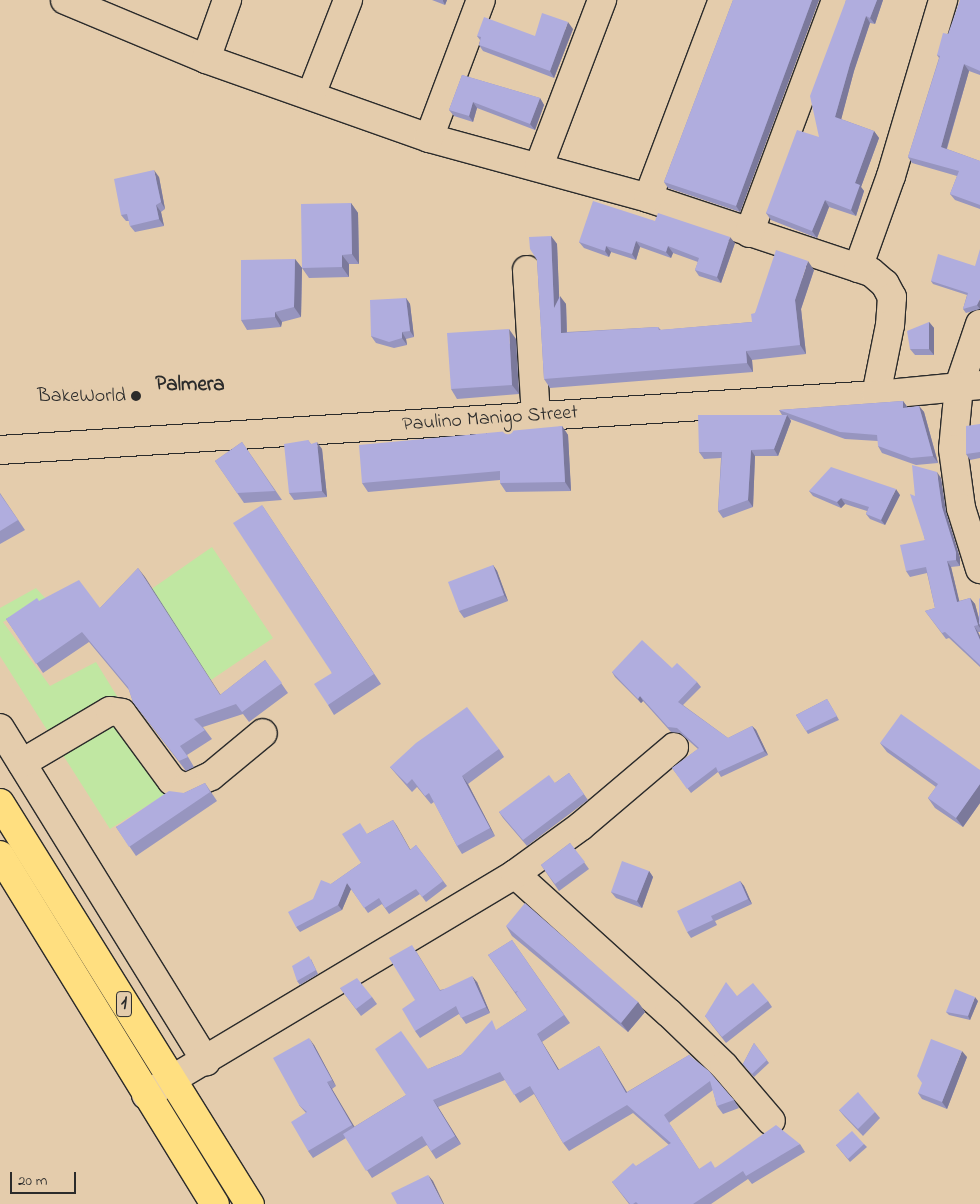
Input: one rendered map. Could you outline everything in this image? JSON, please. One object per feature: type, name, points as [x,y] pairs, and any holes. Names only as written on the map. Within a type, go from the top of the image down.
[{"type":"highway","name":"1","points":[[0,803],[172,1082],[250,1204]]},
{"type":"highway","name":"1","points":[[0,855],[146,1095],[215,1204]]},
{"type":"street","points":[[66,0],[95,5],[206,59],[429,138],[539,166],[648,198],[858,268],[880,279],[892,297],[890,326],[876,395]]},
{"type":"street","points":[[206,59],[227,0]]},
{"type":"street","points":[[311,95],[348,0]]},
{"type":"street","points":[[429,138],[481,0]]},
{"type":"street","points":[[539,166],[602,0]]},
{"type":"street","points":[[648,198],[722,0]]},
{"type":"street","points":[[749,233],[836,0]]},
{"type":"street","points":[[858,268],[891,176],[943,0]]},
{"type":"street","points":[[527,270],[536,416]]},
{"type":"street","points":[[980,324],[970,386],[953,449],[961,508],[980,569]]},
{"type":"street","name":"Paulino Manigo Street","points":[[0,450],[876,395],[970,386]]},
{"type":"street","points":[[22,763],[110,711],[122,712],[172,781],[185,788],[211,776],[263,733]]},
{"type":"street","points":[[0,728],[206,1061]]},
{"type":"street","points":[[146,1095],[172,1082],[515,874],[596,814],[674,747]]},
{"type":"street","points":[[515,874],[670,1013],[724,1066],[771,1121]]},
{"type":"green space","points":[[212,547],[273,638],[211,680],[150,590]]},
{"type":"green space","points":[[36,588],[47,600],[3,622],[50,686],[96,662],[163,771],[201,772],[110,829],[0,656],[0,608]]},
{"type":"building","points":[[733,0],[812,0],[736,206],[664,182]]},
{"type":"building","points":[[846,0],[877,0],[870,18],[866,16],[835,117],[874,131],[855,183],[860,185],[851,210],[825,200],[812,231],[766,213],[797,130],[819,137],[810,96]]},
{"type":"building","points":[[960,0],[980,0],[980,71],[964,64],[941,147],[980,161],[980,205],[950,194],[959,171],[908,157],[940,56],[937,55],[943,33],[948,34]]},
{"type":"building","points":[[542,13],[568,22],[550,71],[479,45],[481,37],[477,36],[484,17],[535,36]]},
{"type":"building","points":[[462,75],[540,98],[530,124],[473,102],[469,116],[449,110]]},
{"type":"building","points":[[154,170],[161,202],[156,205],[159,219],[130,226],[127,214],[121,215],[114,179]]},
{"type":"building","points":[[593,201],[655,221],[658,213],[730,237],[717,277],[695,270],[699,258],[668,246],[666,252],[636,241],[632,254],[606,246],[605,251],[579,242]]},
{"type":"building","points":[[351,203],[352,254],[342,255],[342,267],[302,268],[301,204]]},
{"type":"building","points":[[551,236],[554,308],[560,296],[561,333],[658,327],[659,330],[752,322],[751,314],[755,313],[776,250],[808,261],[795,300],[800,345],[746,351],[747,363],[544,379],[537,260],[530,249],[529,237]]},
{"type":"building","points":[[980,249],[980,299],[977,305],[963,309],[968,293],[931,281],[938,254],[975,266]]},
{"type":"building","points":[[295,259],[294,307],[275,312],[275,317],[241,320],[241,260]]},
{"type":"building","points":[[406,298],[410,331],[402,332],[402,338],[389,342],[371,336],[370,300]]},
{"type":"building","points":[[929,322],[929,349],[910,349],[907,331]]},
{"type":"building","points":[[509,329],[512,385],[451,389],[447,333]]},
{"type":"building","points":[[903,401],[903,408],[919,406],[933,456],[911,458],[878,446],[877,435],[840,432],[779,410]]},
{"type":"building","points":[[698,415],[787,415],[774,449],[751,450],[748,500],[718,511],[722,452],[699,452]]},
{"type":"building","points":[[980,424],[980,452],[966,454],[966,426]]},
{"type":"building","points":[[562,426],[565,482],[500,483],[500,471],[362,483],[359,445]]},
{"type":"building","points":[[308,440],[311,444],[317,442],[322,491],[289,493],[284,444]]},
{"type":"building","points":[[242,442],[275,491],[237,493],[215,461]]},
{"type":"building","points":[[912,465],[937,472],[942,507],[956,552],[956,560],[947,561],[957,602],[970,598],[978,625],[974,626],[980,640],[980,665],[945,632],[942,633],[925,611],[935,608],[926,567],[906,571],[900,545],[925,540],[910,494],[915,496]]},
{"type":"building","points":[[831,467],[896,489],[881,520],[866,514],[869,507],[841,498],[837,502],[809,491]]},
{"type":"building","points":[[0,494],[18,520],[0,531]]},
{"type":"building","points":[[262,505],[374,674],[328,705],[314,684],[332,673],[233,523]]},
{"type":"building","points":[[493,565],[504,595],[459,611],[448,582]]},
{"type":"building","points":[[138,568],[220,695],[265,660],[282,683],[242,712],[236,704],[194,719],[205,730],[180,746],[188,757],[179,761],[133,702],[128,687],[82,632],[36,664],[6,619],[37,598],[39,601],[79,580],[100,608]]},
{"type":"building","points":[[979,599],[980,624],[979,624]]},
{"type":"building","points":[[642,640],[672,668],[677,663],[697,682],[678,702],[728,738],[752,726],[764,751],[718,772],[716,767],[687,789],[672,768],[699,748],[677,728],[668,727],[640,696],[638,699],[612,672]]},
{"type":"building","points":[[827,699],[837,716],[806,731],[796,715]]},
{"type":"building","points":[[467,707],[499,749],[462,776],[490,828],[457,846],[429,793],[425,796],[412,779],[407,784],[390,767],[416,743]]},
{"type":"building","points":[[901,714],[980,770],[980,784],[956,818],[928,798],[938,784],[880,743]]},
{"type":"building","points":[[569,773],[584,794],[523,840],[499,812],[549,775],[555,783]]},
{"type":"building","points":[[205,783],[210,792],[129,847],[116,827],[169,791],[184,793]]},
{"type":"building","points":[[393,820],[410,850],[416,845],[443,881],[422,897],[416,889],[385,908],[379,898],[364,908],[347,883],[338,905],[296,927],[288,912],[313,899],[321,880],[331,884],[361,863],[342,834],[360,823],[367,834]]},
{"type":"building","points":[[570,843],[585,862],[555,884],[541,865]]},
{"type":"building","points":[[622,861],[649,871],[637,901],[611,892]]},
{"type":"building","points":[[740,881],[748,899],[711,916],[713,920],[687,932],[677,911]]},
{"type":"building","points":[[525,903],[638,1002],[621,1023],[506,926]]},
{"type":"building","points":[[512,940],[564,1015],[537,1034],[558,1070],[599,1046],[626,1093],[689,1055],[709,1071],[734,1100],[717,1106],[710,1081],[664,1115],[699,1169],[711,1161],[715,1168],[776,1125],[800,1144],[746,1176],[743,1171],[693,1204],[638,1204],[636,1202],[630,1204],[612,1182],[633,1163],[636,1166],[671,1143],[627,1105],[563,1143],[530,1086],[514,1095],[500,1072],[433,1100],[455,1136],[431,1151],[422,1136],[366,1171],[343,1134],[406,1095],[375,1049],[401,1031],[428,1069],[461,1055],[492,1020],[496,1030],[527,1010],[516,993],[518,991],[515,992],[488,955]]},
{"type":"building","points":[[412,945],[440,991],[472,976],[486,1007],[461,1018],[456,1006],[415,1031],[402,1009],[415,1000],[389,958]]},
{"type":"building","points":[[309,956],[316,970],[297,981],[292,966]]},
{"type":"building","points":[[357,978],[372,997],[356,1009],[340,988]]},
{"type":"building","points":[[726,982],[737,996],[753,983],[768,1001],[722,1037],[705,1016]]},
{"type":"building","points":[[955,989],[975,997],[968,1016],[946,1012]]},
{"type":"building","points":[[309,1038],[332,1080],[327,1082],[352,1125],[308,1151],[291,1122],[307,1112],[299,1105],[273,1058]]},
{"type":"building","points":[[931,1039],[962,1051],[942,1102],[918,1093],[922,1083],[917,1076]]},
{"type":"building","points":[[754,1043],[767,1060],[752,1074],[743,1064]]},
{"type":"building","points":[[858,1092],[875,1112],[858,1129],[839,1110]]},
{"type":"building","points":[[852,1131],[864,1144],[848,1159],[836,1145]]},
{"type":"building","points":[[428,1175],[443,1204],[397,1204],[391,1193]]},
{"type":"place","name":"BakeWorld","points":[[136,396]]},
{"type":"district","name":"Palmera","points":[[190,385]]}]
